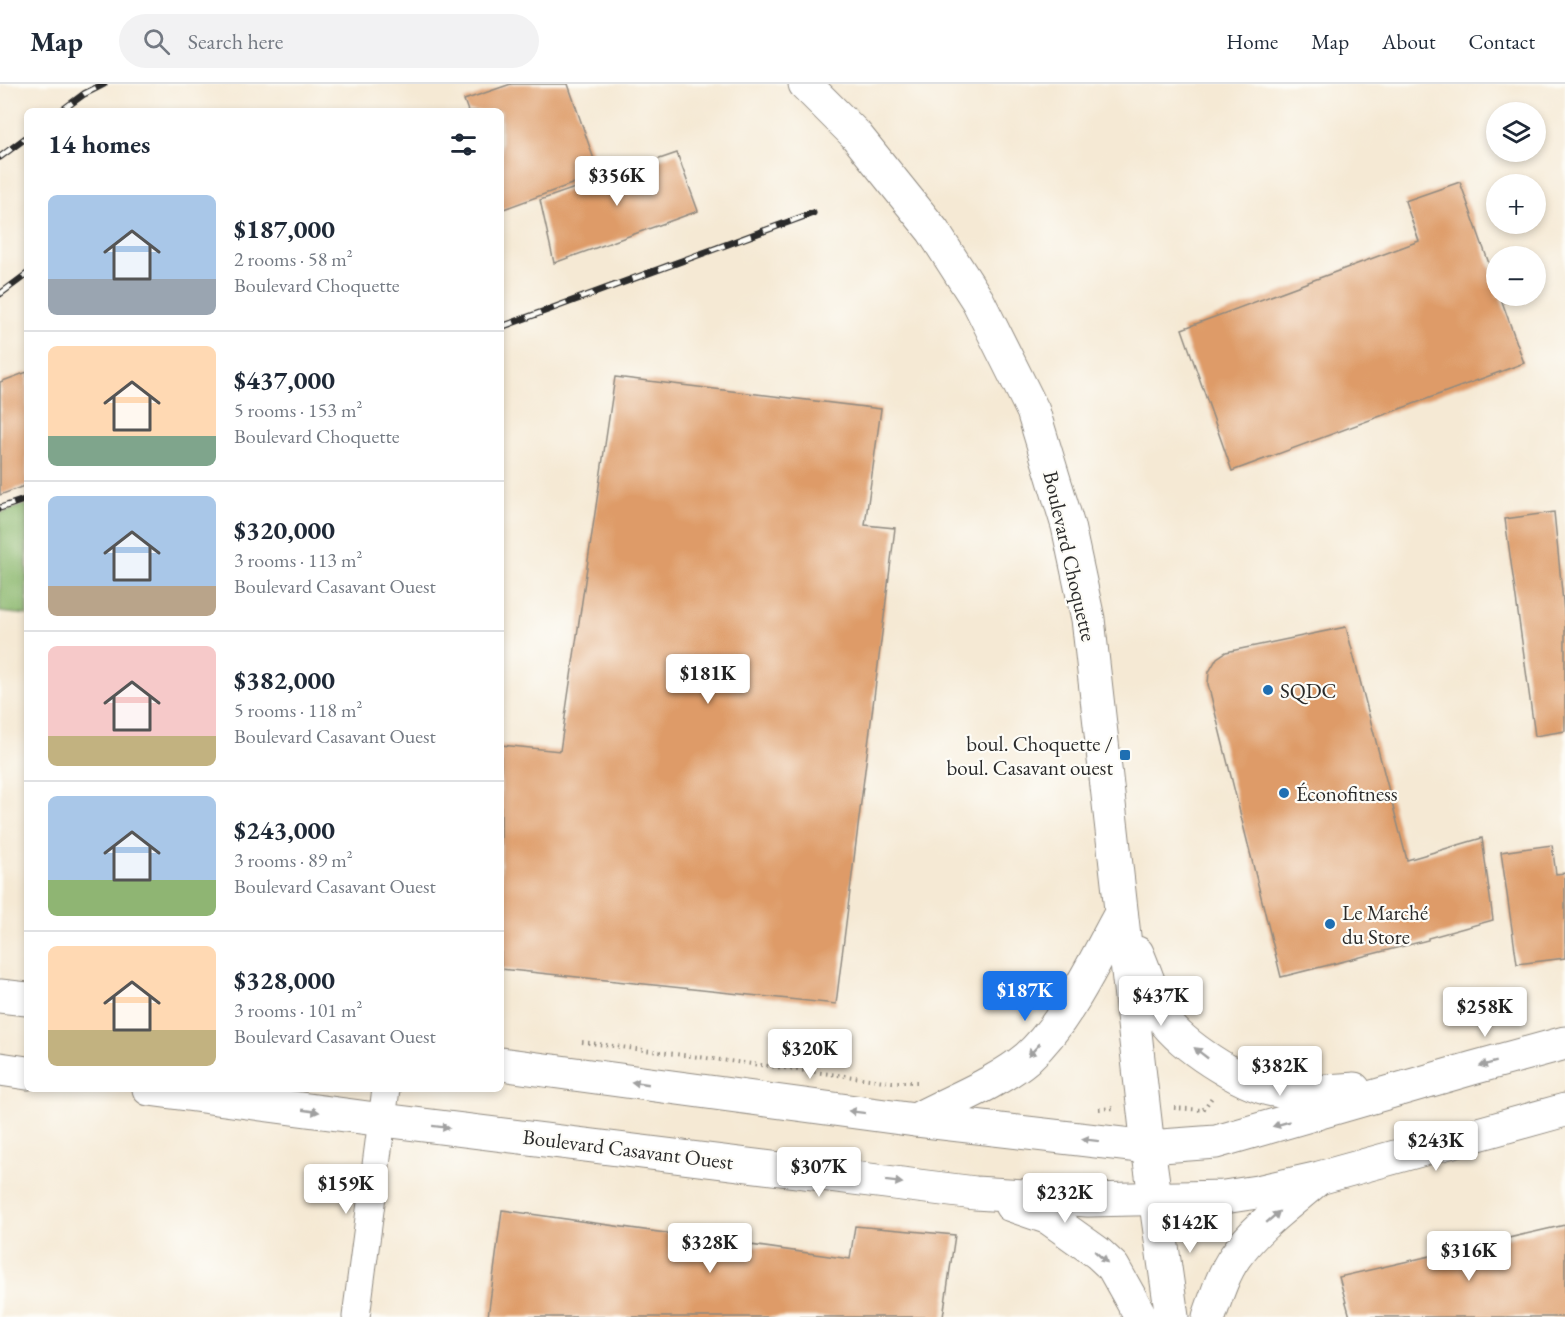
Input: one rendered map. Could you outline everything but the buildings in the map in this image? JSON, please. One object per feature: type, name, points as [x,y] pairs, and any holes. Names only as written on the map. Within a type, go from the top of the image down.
[{"type":"main road","name":"Boulevard Choquette","points":[[805,84],[855,134],[933,231],[978,301],[1033,411],[1068,526],[1088,619],[1148,1147],[1173,1317]]},
{"type":"main road","points":[[1121,913],[1166,1023],[1204,1056],[1230,1073],[1278,1091],[1321,1092],[1418,1084]]},
{"type":"main road","points":[[915,1120],[999,1077],[1026,1058],[1058,1024],[1121,913]]},
{"type":"main road","points":[[0,996],[24,999]]},
{"type":"main road","points":[[504,1064],[915,1120],[1148,1147],[1216,1143],[1565,1043]]},
{"type":"main road","points":[[0,1069],[24,1072]]},
{"type":"main road","name":"Boulevard Casavant Ouest","points":[[193,1092],[385,1105],[975,1192],[1088,1200],[1224,1197],[1257,1192],[1319,1178],[1565,1110]]},
{"type":"main road","points":[[1209,1317],[1234,1257],[1255,1233],[1319,1178]]},
{"type":"main road","points":[[975,1192],[1049,1218],[1090,1247],[1113,1267],[1142,1317]]},
{"type":"street","points":[[356,1317],[385,1105]]},
{"type":"green space","points":[[24,505],[24,615],[0,612],[0,513]]},
{"type":"railway","points":[[65,108],[84,94],[104,84]]},
{"type":"railway","points":[[0,157],[24,139]]},
{"type":"railway","points":[[504,326],[813,213]]},
{"type":"railway","points":[[0,294],[24,276]]},
{"type":"railway","points":[[0,508],[24,500]]},
{"type":"place","name":"SQDC","points":[[1268,690]]},
{"type":"place","name":"boul. Choquette / boul. Casavant ouest","points":[[1125,755]]},
{"type":"place","name":"Éconofitness","points":[[1284,793]]},
{"type":"place","name":"Le Marché du Store","points":[[1330,924]]}]
